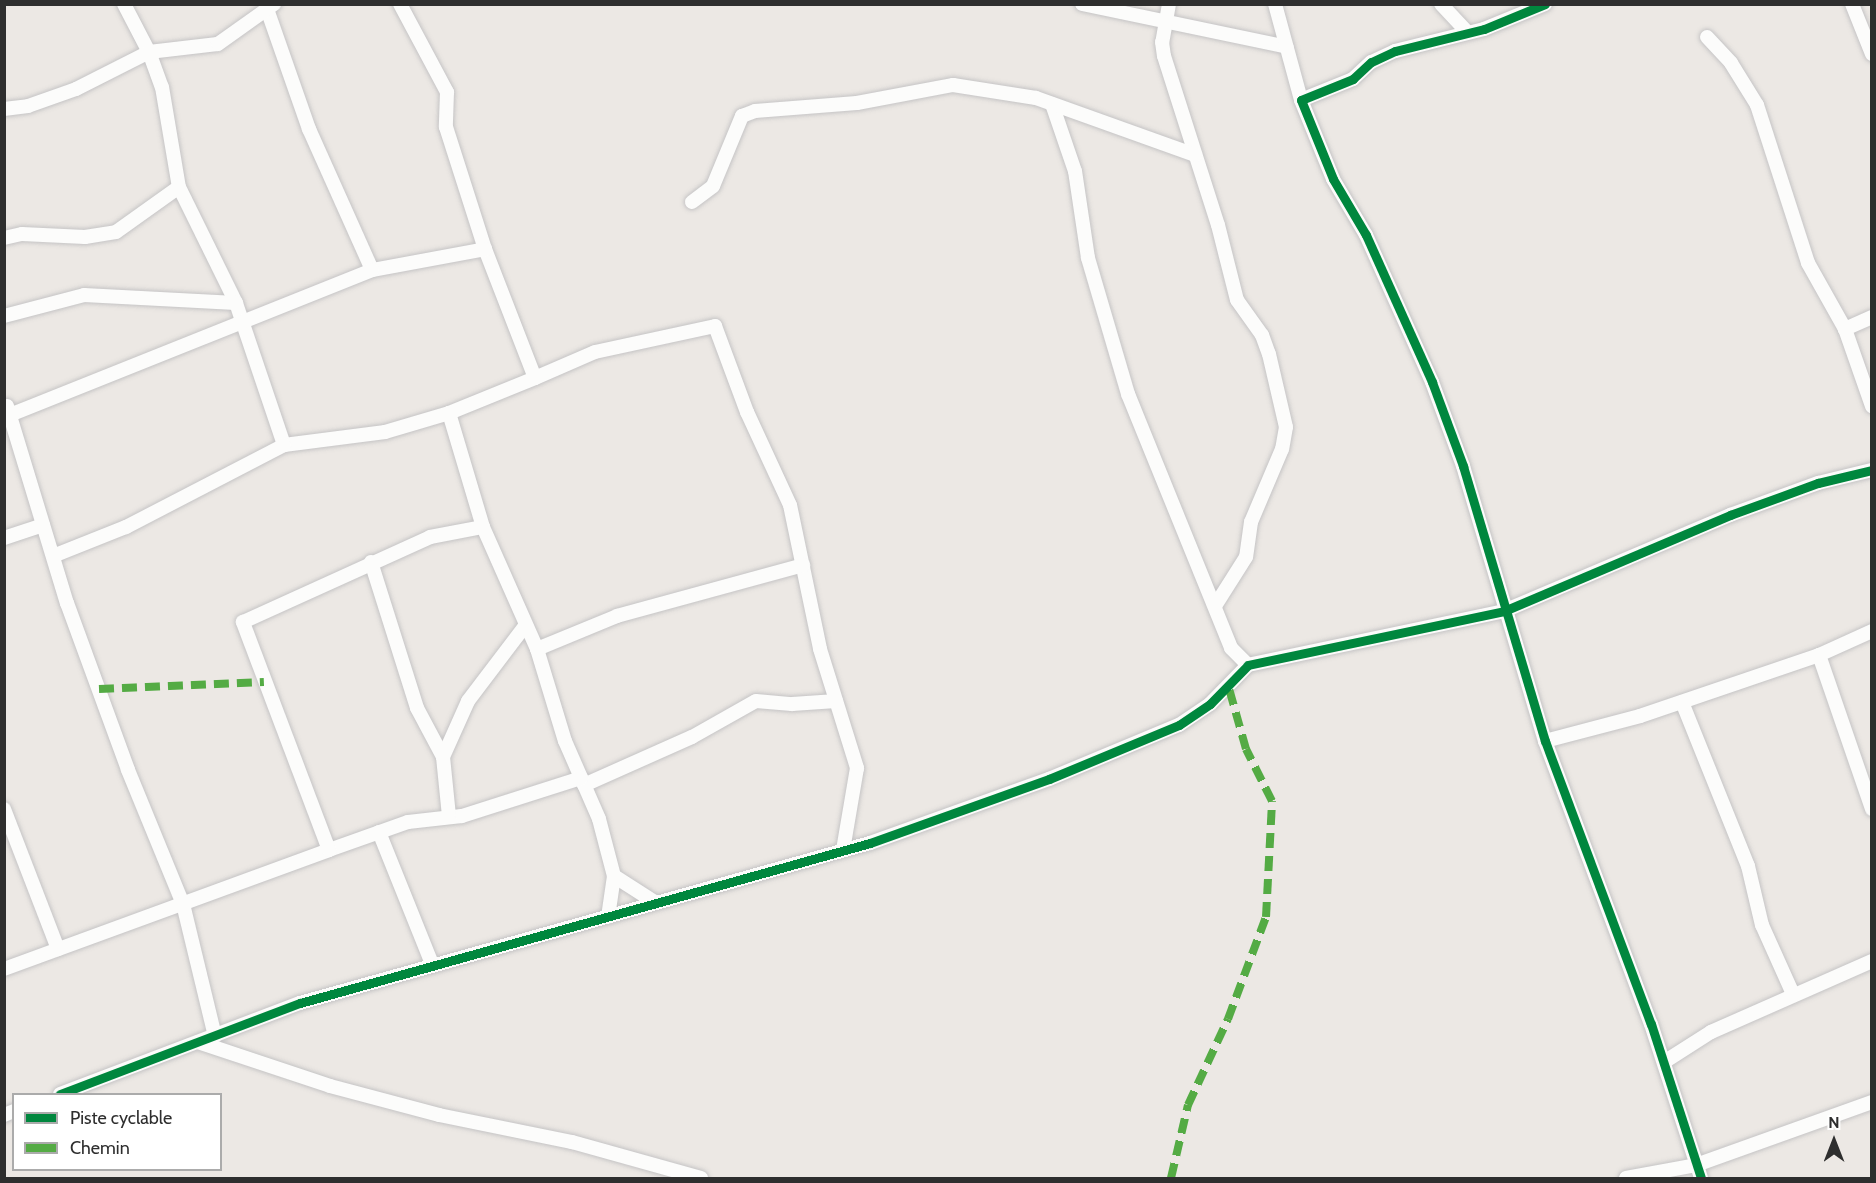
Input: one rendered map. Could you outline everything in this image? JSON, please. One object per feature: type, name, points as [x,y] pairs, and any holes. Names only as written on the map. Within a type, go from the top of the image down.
[{"type":"street","points":[[124,4],[149,52],[162,87],[178,187],[236,303],[284,445]]},
{"type":"street","points":[[400,4],[447,92],[446,127],[485,249],[535,378]]},
{"type":"street","points":[[1082,4],[1287,47]]},
{"type":"street","points":[[1169,4],[1164,22],[1164,56],[1238,300],[1262,335],[1269,354],[1286,428],[1282,449],[1251,522],[1243,564],[1215,606]]},
{"type":"street","points":[[1275,4],[1300,100],[1321,140],[1333,179],[1366,235],[1432,382],[1463,466],[1504,611],[1545,741],[1664,1062],[1701,1179]]},
{"type":"street","points":[[1441,4],[1466,31]]},
{"type":"street","points":[[1300,100],[1353,79],[1371,62],[1395,51],[1466,31],[1484,29],[1545,4]]},
{"type":"street","points":[[1852,4],[1872,54]]},
{"type":"street","points":[[4,110],[28,106],[76,90],[149,52],[218,44],[271,8],[309,129],[372,270]]},
{"type":"street","points":[[1707,37],[1731,63],[1756,105],[1808,262],[1845,329],[1872,406]]},
{"type":"street","points":[[692,202],[713,186],[742,116],[755,111],[856,103],[953,85],[992,88],[1052,104],[1195,155]]},
{"type":"street","points":[[1052,104],[1075,171],[1088,258],[1128,394],[1231,648],[1248,665]]},
{"type":"street","points":[[4,238],[22,234],[85,237],[116,232],[178,187]]},
{"type":"street","points":[[215,1036],[183,904],[128,770],[53,556],[7,405],[372,270],[485,249]]},
{"type":"street","points":[[4,316],[84,295],[236,303]]},
{"type":"street","points":[[1845,329],[1872,317]]},
{"type":"street","points":[[53,556],[126,527],[284,445],[385,432],[449,413],[595,352],[715,326],[747,412],[790,505],[820,649],[857,768],[843,850]]},
{"type":"street","points":[[449,413],[483,527],[537,650],[615,876],[608,917]]},
{"type":"street","points":[[65,1093],[300,1003],[843,850],[1049,779],[1179,724],[1210,704],[1248,665],[1504,611],[1730,515],[1818,483],[1872,470]]},
{"type":"street","points":[[4,538],[44,525]]},
{"type":"street","points":[[329,850],[243,622],[332,584],[371,562],[430,537],[483,527]]},
{"type":"street","points":[[371,562],[417,708],[443,757],[449,816]]},
{"type":"street","points":[[537,650],[616,616],[803,565]]},
{"type":"street","points":[[443,757],[468,701],[525,626]]},
{"type":"street","points":[[1545,741],[1682,702],[1819,655],[1872,631]]},
{"type":"street","points":[[1819,655],[1872,809]]},
{"type":"street","points":[[4,969],[379,832],[449,816],[462,816],[583,782],[692,736],[756,701],[792,704],[837,701]]},
{"type":"street","points":[[1682,702],[1748,866],[1762,925],[1793,994]]},
{"type":"street","points":[[4,809],[8,830],[58,949]]},
{"type":"street","points":[[379,832],[433,966]]},
{"type":"street","points":[[615,876],[656,903]]},
{"type":"street","points":[[1664,1062],[1710,1032],[1872,961]]},
{"type":"street","points":[[198,1042],[330,1086],[439,1115],[572,1142],[701,1179]]},
{"type":"street","points":[[1626,1179],[1696,1165],[1872,1102]]},
{"type":"marked path","points":[[99,689],[264,682]]},
{"type":"marked path","points":[[1171,1178],[1188,1105],[1228,1019],[1266,917],[1272,801],[1246,749],[1228,685]]},
{"type":"cycle path","points":[[1545,4],[1484,29],[1395,51],[1371,62],[1353,79],[1301,100],[1333,179],[1366,235],[1432,382],[1463,466],[1545,741],[1651,1024],[1701,1178]]},
{"type":"cycle path","points":[[63,1093],[300,1003],[870,843],[1049,779],[1179,725],[1210,704],[1248,665],[1504,611],[1730,515],[1818,483],[1872,470]]}]
